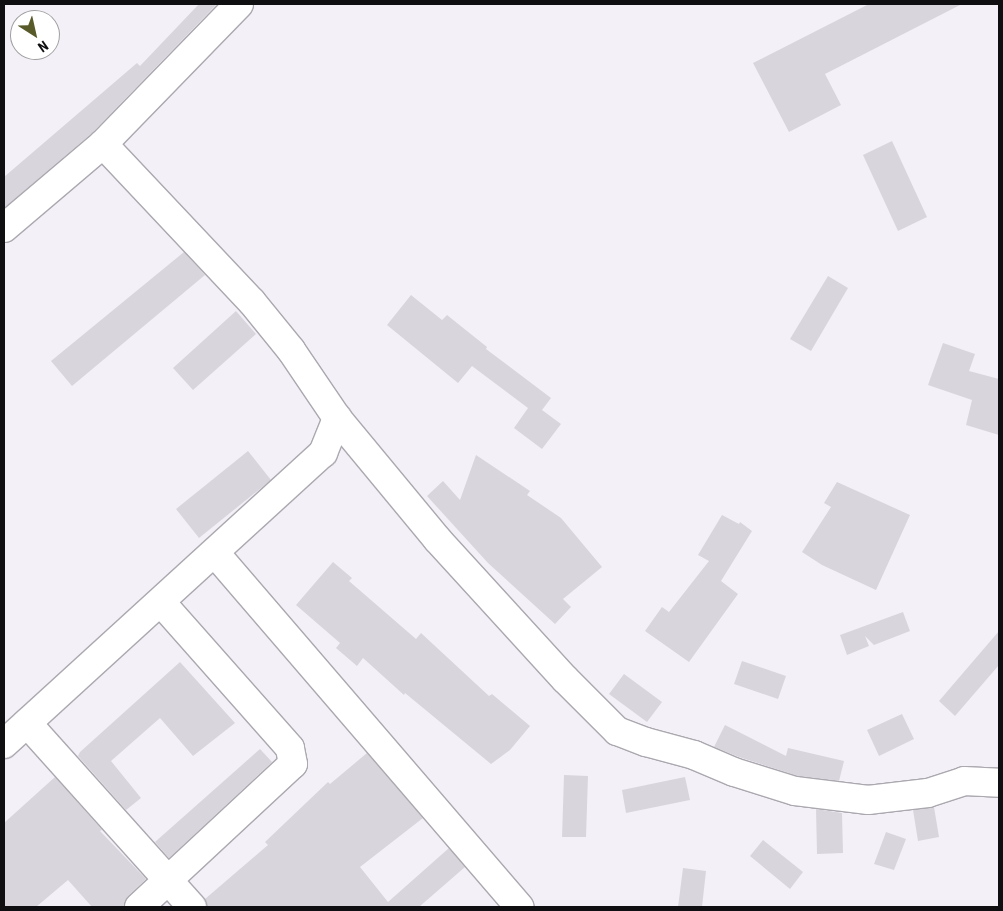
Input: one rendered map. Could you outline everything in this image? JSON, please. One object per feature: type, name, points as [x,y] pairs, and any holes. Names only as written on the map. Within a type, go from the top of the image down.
[{"type":"street","points":[[4,228],[103,144],[239,4]]},
{"type":"street","points":[[103,144],[252,302],[291,350],[337,418],[437,540],[617,731],[646,742],[694,755],[734,772],[795,791],[868,800],[928,793],[964,781],[999,783]]},
{"type":"street","points":[[4,744],[323,453],[337,418]]},
{"type":"street","points":[[215,553],[520,907]]},
{"type":"street","points":[[138,907],[292,764],[290,748],[161,602]]},
{"type":"street","points":[[27,723],[192,907]]},
{"type":"building","points":[[199,4],[217,4],[92,133],[4,208],[4,177],[137,63],[140,66]]},
{"type":"building","points":[[869,4],[962,4],[825,74],[841,105],[789,132],[753,63]]},
{"type":"building","points":[[892,141],[927,217],[898,231],[863,155]]},
{"type":"building","points":[[184,252],[205,275],[72,386],[51,361]]},
{"type":"building","points":[[828,276],[848,288],[811,351],[790,339]]},
{"type":"building","points":[[411,295],[442,320],[447,315],[487,347],[486,349],[551,398],[542,410],[561,424],[542,449],[514,428],[528,408],[472,366],[458,383],[387,325]]},
{"type":"building","points":[[236,311],[256,334],[193,390],[173,368]]},
{"type":"building","points":[[943,343],[975,354],[969,371],[999,379],[999,435],[966,425],[972,400],[928,385]]},
{"type":"building","points":[[248,451],[271,480],[199,538],[176,509]]},
{"type":"building","points":[[476,455],[530,491],[527,495],[561,518],[602,567],[563,599],[571,607],[555,624],[488,563],[427,496],[443,481],[460,500]]},
{"type":"building","points":[[837,482],[910,515],[876,590],[822,565],[802,552],[831,507],[824,503]]},
{"type":"building","points":[[722,515],[739,524],[740,522],[752,531],[721,581],[738,594],[689,662],[645,631],[662,607],[669,612],[709,561],[698,555]]},
{"type":"building","points":[[333,562],[352,578],[349,581],[416,639],[421,633],[489,696],[492,694],[530,726],[510,750],[491,764],[405,693],[404,695],[363,658],[357,666],[336,648],[340,643],[296,605]]},
{"type":"building","points":[[903,612],[910,631],[874,645],[865,636],[869,646],[847,655],[840,635]]},
{"type":"building","points":[[999,631],[999,665],[955,716],[939,701]]},
{"type":"building","points":[[742,661],[786,676],[778,699],[734,684]]},
{"type":"building","points":[[180,662],[235,723],[193,756],[160,718],[111,761],[141,798],[126,810],[78,756],[80,752]]},
{"type":"building","points":[[624,674],[662,702],[647,722],[609,694]]},
{"type":"building","points":[[902,714],[914,739],[879,756],[867,730]]},
{"type":"building","points":[[725,725],[786,756],[788,748],[844,761],[839,781],[798,776],[714,747]]},
{"type":"building","points":[[260,749],[272,762],[169,858],[155,842]]},
{"type":"building","points":[[367,753],[423,818],[360,867],[388,902],[449,848],[465,867],[419,907],[207,907],[205,899],[268,845],[265,842],[328,782],[330,784]]},
{"type":"building","points":[[564,775],[588,776],[586,837],[562,837]]},
{"type":"building","points":[[55,777],[102,830],[100,831],[146,879],[128,896],[124,907],[92,907],[68,880],[36,907],[4,907],[4,823]]},
{"type":"building","points":[[685,777],[690,800],[626,813],[622,790]]},
{"type":"building","points":[[934,807],[939,837],[918,841],[913,810]]},
{"type":"building","points":[[816,809],[842,813],[843,853],[817,854]]},
{"type":"building","points":[[886,832],[906,839],[894,870],[874,864]]},
{"type":"building","points":[[763,840],[803,872],[790,889],[750,856]]},
{"type":"building","points":[[683,868],[706,871],[702,907],[678,907]]}]
